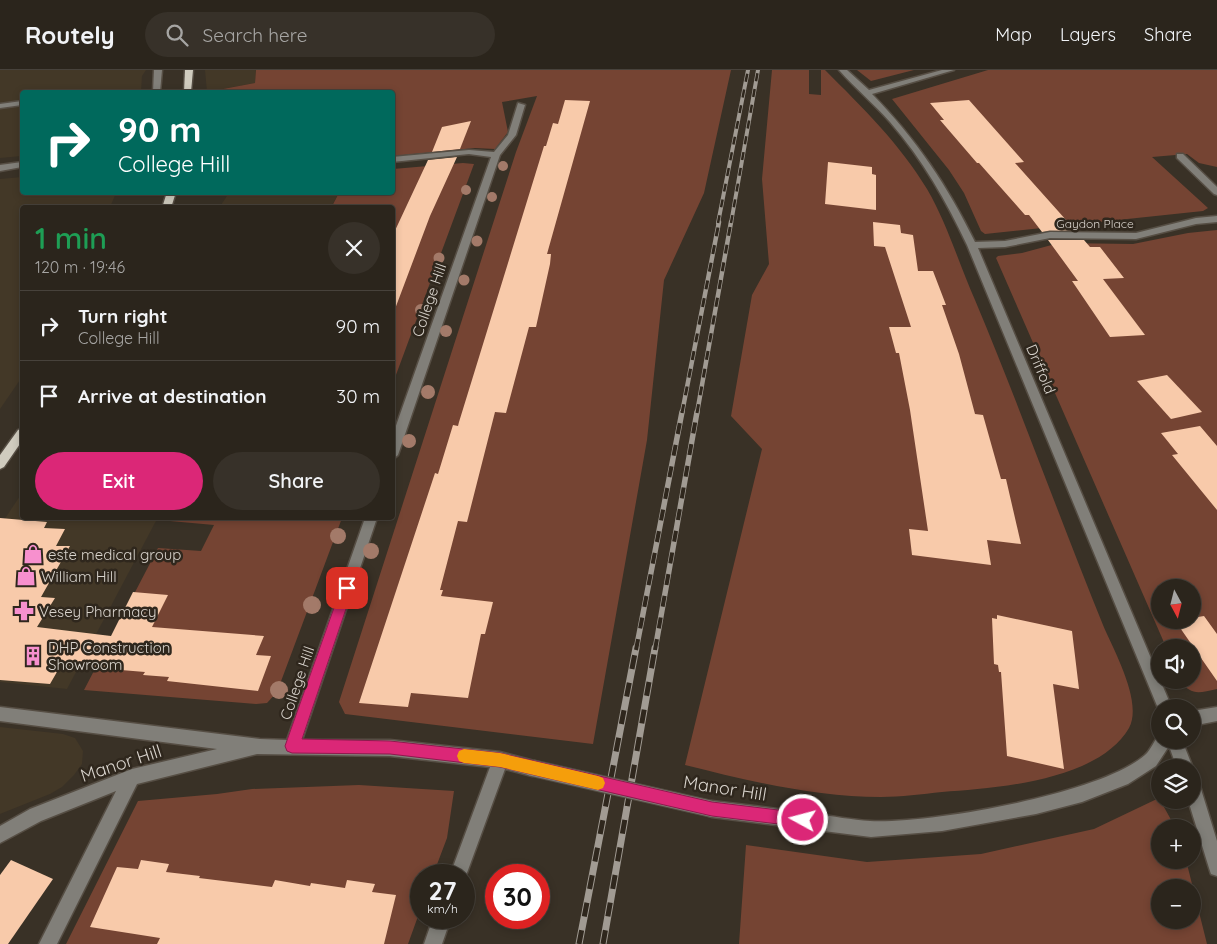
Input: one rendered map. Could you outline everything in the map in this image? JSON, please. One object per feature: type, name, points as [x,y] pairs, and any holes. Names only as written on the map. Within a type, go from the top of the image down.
[{"type":"main road","points":[[188,90],[189,70]]},
{"type":"main road","points":[[1,461],[20,436]]},
{"type":"street","points":[[157,90],[158,70]]},
{"type":"street","name":"Driffold","points":[[844,70],[868,93],[904,134],[933,172],[950,201],[972,245],[1161,699]]},
{"type":"street","points":[[868,93],[950,70]]},
{"type":"street","points":[[0,106],[20,103]]},
{"type":"street","name":"College Hill","points":[[395,447],[498,153],[512,136],[521,105]]},
{"type":"street","points":[[395,160],[470,152],[498,153]]},
{"type":"street","points":[[1180,156],[1217,192]]},
{"type":"street","points":[[0,168],[20,165]]},
{"type":"street","name":"Gaydon Place","points":[[972,245],[1005,244],[1050,235],[1136,236],[1196,221],[1217,219]]},
{"type":"street","name":"College Hill","points":[[292,746],[370,520]]},
{"type":"street","name":"Manor Hill","points":[[0,714],[260,747],[390,748],[500,760],[712,809],[877,829],[967,820],[1040,806],[1108,785],[1149,763],[1161,749]]},
{"type":"street","points":[[1201,717],[1217,714]]},
{"type":"street","name":"Manor Hill","points":[[0,835],[36,815],[132,777],[260,747]]},
{"type":"street","points":[[462,864],[500,760]]},
{"type":"street","points":[[48,944],[132,777]]},
{"type":"street","points":[[1199,809],[1217,868]]},
{"type":"street","points":[[433,944],[438,929]]},
{"type":"shaded area","points":[[0,70],[146,70],[142,76],[141,90],[20,90],[20,156],[0,158]]},
{"type":"shaded area","points":[[205,70],[256,70],[255,83],[218,90],[207,90]]},
{"type":"shaded area","points":[[256,70],[731,70],[704,193],[664,280],[647,440],[593,744],[345,714],[339,702],[516,152],[537,96],[502,102],[508,132],[495,149],[475,148],[395,156],[395,90],[218,90],[255,83]]},
{"type":"shaded area","points":[[772,70],[809,70],[809,94],[821,95],[821,70],[825,70],[893,141],[916,172],[934,202],[1008,381],[1130,691],[1132,717],[1129,728],[1114,746],[1094,760],[1071,770],[1017,784],[881,797],[832,794],[782,787],[685,765],[762,449],[731,416],[752,295],[769,264],[762,179]]},
{"type":"shaded area","points":[[857,70],[914,70],[871,81]]},
{"type":"shaded area","points":[[988,70],[1217,70],[1217,167],[1199,163],[1187,154],[1152,157],[1208,208],[1203,211],[985,234],[981,231],[964,193],[949,170],[892,99]]},
{"type":"shaded area","points":[[463,163],[474,164],[395,378],[395,205],[333,205],[338,195],[395,195],[395,169]]},
{"type":"shaded area","points":[[20,177],[20,195],[115,195],[111,205],[20,205],[20,380],[0,409],[0,179]]},
{"type":"shaded area","points":[[228,195],[338,195],[332,205],[221,205]]},
{"type":"shaded area","points":[[1217,230],[1217,689],[1200,692],[1188,689],[1201,689],[1201,639],[1163,639],[1158,629],[1201,629],[1201,579],[1151,579],[1151,613],[996,258],[1059,243],[1133,244],[1188,233]]},
{"type":"shaded area","points":[[20,496],[20,520],[156,520],[67,689],[0,682],[0,526]]},
{"type":"shaded area","points":[[341,520],[277,692],[267,703],[256,704],[84,690],[158,548],[201,551],[214,525],[170,521]]},
{"type":"shaded area","points":[[0,727],[63,734],[75,738],[83,751],[82,764],[62,787],[50,794],[0,814]]},
{"type":"shaded area","points":[[359,785],[454,791],[447,838],[437,864],[410,864],[410,929],[413,929],[408,944],[66,944],[138,801],[252,789]]},
{"type":"shaded area","points":[[1151,802],[1151,809],[1165,809],[1171,819],[1151,819],[1151,869],[1188,869],[1191,879],[1151,879],[1151,929],[1201,929],[1201,920],[1207,944],[739,944],[746,845],[867,862],[981,854],[1094,829]]},
{"type":"building","points":[[565,100],[590,101],[547,254],[551,254],[550,264],[536,327],[529,327],[506,413],[495,412],[467,522],[458,521],[440,590],[443,590],[441,596],[493,602],[485,634],[481,634],[468,698],[411,693],[408,707],[359,703],[435,473],[438,474],[453,425],[458,426],[544,146],[546,146],[553,123],[558,124]]},
{"type":"building","points":[[969,100],[1024,162],[1015,163],[1075,230],[1042,232],[1029,215],[1025,215],[977,163],[940,120],[944,120],[930,103]]},
{"type":"building","points":[[471,121],[460,149],[432,152],[442,127]]},
{"type":"building","points":[[457,157],[430,216],[395,309],[395,231],[428,160]]},
{"type":"building","points":[[828,162],[872,167],[872,174],[876,175],[876,210],[825,204]]},
{"type":"building","points":[[873,222],[900,225],[901,233],[913,235],[918,271],[933,271],[946,305],[942,305],[959,354],[975,414],[983,415],[1001,479],[1006,479],[1021,544],[987,540],[991,565],[912,555],[909,529],[928,531],[910,410],[899,353],[896,353],[889,327],[911,327],[885,247],[874,246]]},
{"type":"building","points":[[1048,240],[1084,240],[1090,247],[1100,247],[1124,278],[1103,279],[1145,335],[1110,337],[1072,281],[1078,281]]},
{"type":"building","points":[[1167,375],[1202,412],[1171,419],[1137,381]]},
{"type":"building","points":[[1200,426],[1217,446],[1217,510],[1172,455],[1178,454],[1161,433]]},
{"type":"building","points":[[0,518],[47,522],[44,528],[65,529],[56,546],[70,546],[41,597],[55,598],[37,627],[111,636],[133,592],[168,595],[152,627],[264,636],[256,655],[271,656],[258,691],[167,681],[169,677],[143,675],[145,672],[61,665],[50,684],[0,680]]},
{"type":"building","points":[[997,615],[1072,631],[1079,689],[1053,684],[1064,769],[1007,756],[1001,672],[999,672],[998,665],[994,664],[992,618],[997,619]]},
{"type":"building","points":[[1201,616],[1204,616],[1217,634],[1217,681],[1201,658],[1201,639],[1188,639],[1181,629],[1201,629]]},
{"type":"building","points":[[11,860],[53,879],[8,944],[0,944],[0,875]]},
{"type":"building","points":[[141,860],[169,864],[166,872],[200,876],[199,878],[272,887],[275,880],[310,886],[311,883],[345,888],[347,880],[375,884],[372,892],[396,895],[384,944],[157,944],[160,938],[90,927],[117,867],[138,869]]},
{"type":"railway","points":[[718,223],[748,70]]},
{"type":"railway","points":[[731,223],[758,70]]},
{"type":"railway","points":[[682,413],[719,222]]},
{"type":"railway","points":[[697,413],[731,222]]},
{"type":"railway","points":[[636,650],[682,412]]},
{"type":"railway","points":[[655,650],[697,412]]},
{"type":"railway","points":[[579,944],[636,648]]},
{"type":"railway","points":[[603,944],[655,648]]},
{"type":"slow traffic","points":[[464,756],[500,760],[598,783]]},
{"type":"place","name":"este medical group","points":[[33,554]]},
{"type":"place","name":"William Hill","points":[[26,576]]},
{"type":"place","name":"Vesey Pharmacy","points":[[24,611]]},
{"type":"place","name":"DHP Construction Showroom","points":[[33,656]]},
{"type":"route","points":[[347,588],[292,746],[390,748],[500,760],[712,809],[803,820]]}]
